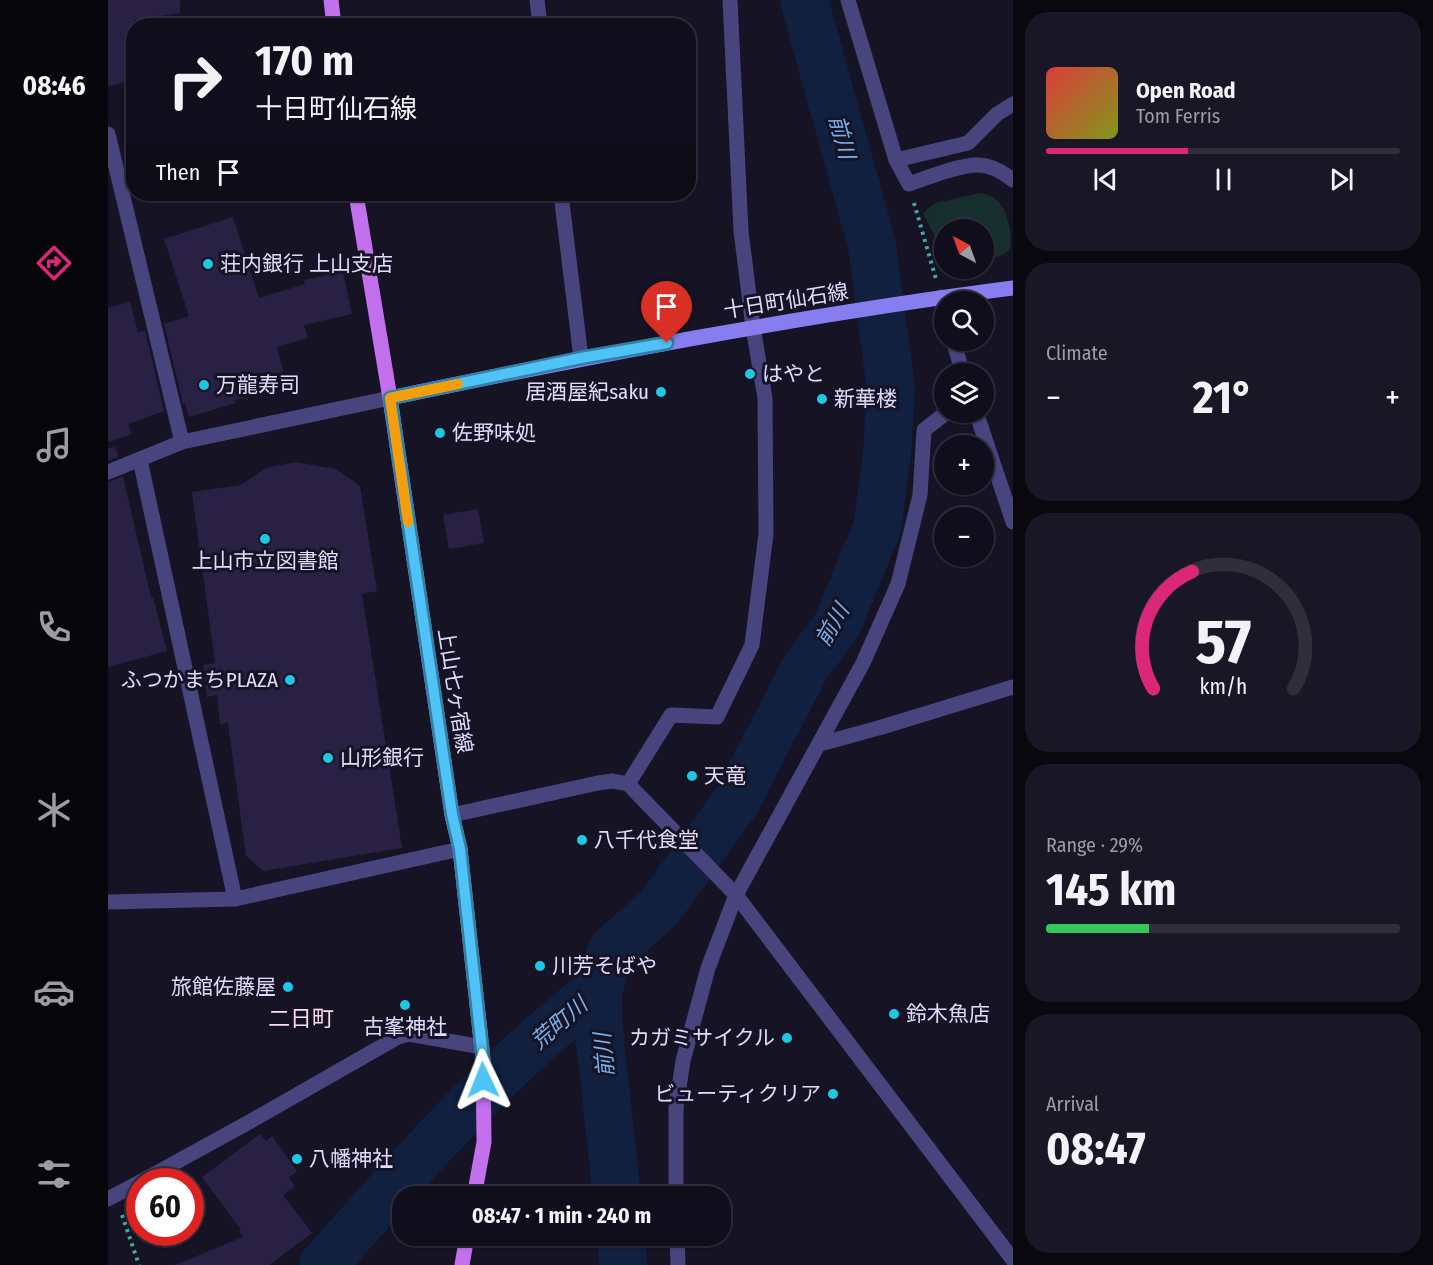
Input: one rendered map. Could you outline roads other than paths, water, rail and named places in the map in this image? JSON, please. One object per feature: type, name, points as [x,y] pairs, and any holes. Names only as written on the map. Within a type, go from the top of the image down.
[{"type":"main road","points":[[331,0],[333,18]]},
{"type":"main road","name":"上山七ヶ宿線","points":[[357,201],[390,398],[452,814],[460,849],[483,1053],[484,1142],[476,1186]]},
{"type":"main road","name":"十日町仙石線","points":[[989,291],[1013,288]]},
{"type":"main road","name":"十日町仙石線","points":[[390,398],[581,358],[934,298]]},
{"type":"main road","points":[[462,1265],[465,1246]]},
{"type":"street","points":[[537,0],[539,18]]},
{"type":"street","points":[[628,784],[671,715],[717,717],[752,645],[766,534],[765,398],[741,231],[730,0]]},
{"type":"street","points":[[848,0],[896,160],[909,184],[946,171],[978,164],[1003,173],[1013,180]]},
{"type":"street","points":[[896,160],[968,143],[996,114],[1013,104]]},
{"type":"street","points":[[108,134],[182,442]]},
{"type":"street","points":[[562,201],[581,358]]},
{"type":"street","points":[[108,472],[182,442],[390,398]]},
{"type":"street","points":[[676,1186],[676,1108],[683,1061],[708,969],[736,896],[863,663],[898,584],[920,495],[924,430],[934,422]]},
{"type":"street","points":[[980,423],[1013,522]]},
{"type":"street","points":[[140,460],[235,899]]},
{"type":"street","points":[[820,744],[1013,687]]},
{"type":"street","points":[[452,814],[598,783],[613,781],[628,784],[736,896],[1013,1260]]},
{"type":"street","points":[[108,902],[235,899],[460,849]]},
{"type":"street","points":[[165,1168],[398,1037],[409,1034],[483,1053]]},
{"type":"street","points":[[112,1197],[126,1190]]},
{"type":"street","points":[[677,1246],[678,1265]]},
{"type":"waterway","name":"前川","points":[[616,1186],[599,1031],[598,990],[612,950],[660,907],[737,800],[805,668],[837,625],[877,528],[887,455],[891,389],[872,245],[804,0]]},
{"type":"waterway","name":"荒町川","points":[[323,1265],[488,1086],[598,990]]},
{"type":"waterway","name":"前川","points":[[622,1246],[623,1265]]},
{"type":"place","name":"荘内銀行 上山支店","points":[[208,264]]},
{"type":"place","name":"はやと","points":[[750,374]]},
{"type":"place","name":"万龍寿司","points":[[204,385]]},
{"type":"place","name":"居酒屋紀saku","points":[[661,392]]},
{"type":"place","name":"新華楼","points":[[822,399]]},
{"type":"place","name":"佐野味処","points":[[440,433]]},
{"type":"place","name":"上山市立図書館","points":[[265,539]]},
{"type":"place","name":"ふつかまちPLAZA","points":[[290,680]]},
{"type":"place","name":"山形銀行","points":[[328,758]]},
{"type":"place","name":"天竜","points":[[692,776]]},
{"type":"place","name":"八千代食堂","points":[[582,840]]},
{"type":"place","name":"川芳そばや","points":[[540,966]]},
{"type":"place","name":"旅館佐藤屋","points":[[288,987]]},
{"type":"place","name":"古峯神社","points":[[405,1005]]},
{"type":"place","name":"鈴木魚店","points":[[894,1014]]},
{"type":"place","name":"カガミサイクル","points":[[787,1038]]},
{"type":"place","name":"ビューティクリア","points":[[833,1094]]},
{"type":"place","name":"八幡神社","points":[[297,1159]]},
{"type":"district","name":"二日町","points":[[301,1018]]}]
